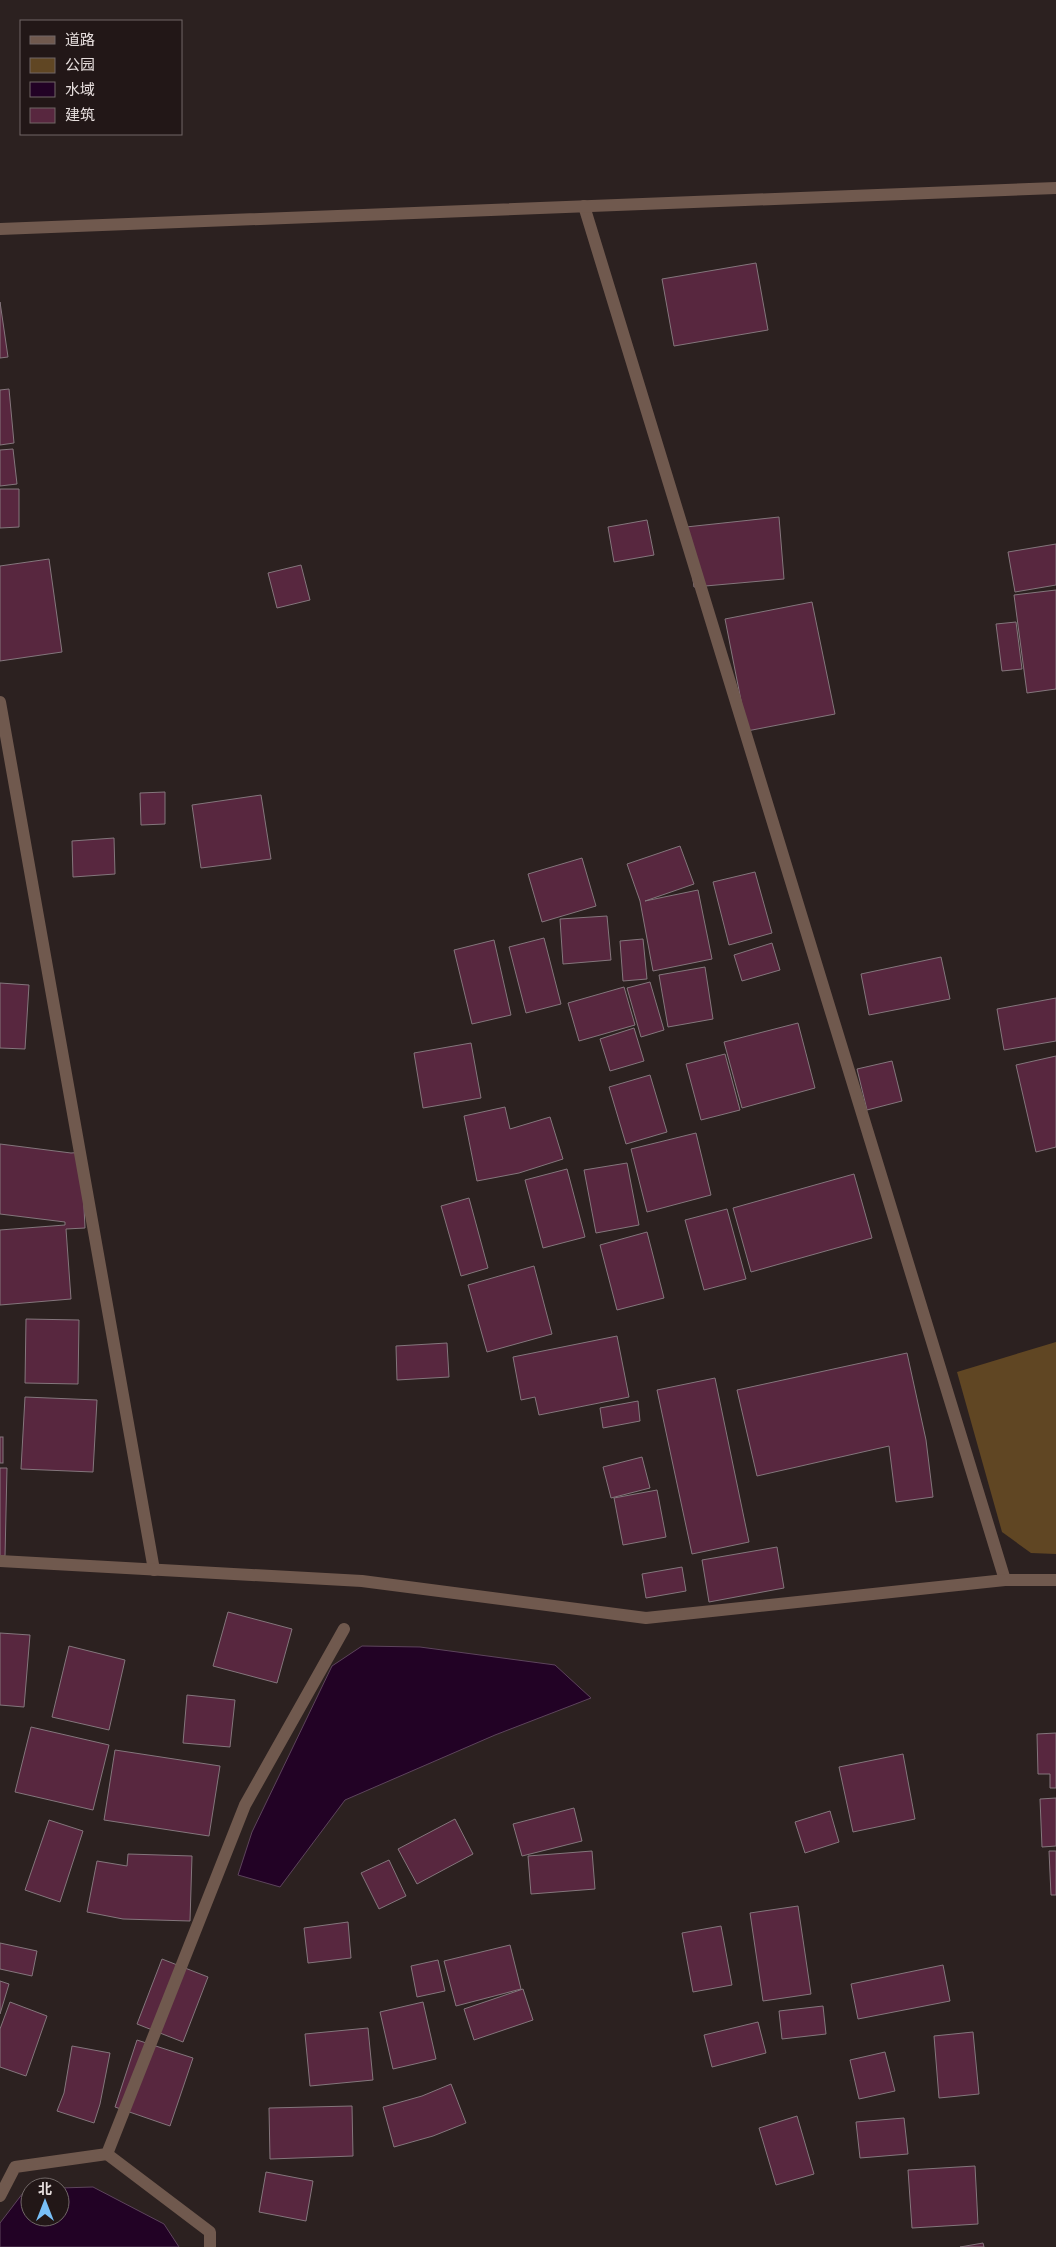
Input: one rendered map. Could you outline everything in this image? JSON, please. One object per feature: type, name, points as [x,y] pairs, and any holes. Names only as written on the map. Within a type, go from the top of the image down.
[{"type":"street","points":[[0,229],[1056,188]]},
{"type":"street","points":[[584,206],[1005,1580]]},
{"type":"street","points":[[0,702],[154,1570]]},
{"type":"street","points":[[0,1561],[362,1581],[646,1618],[1005,1580],[1056,1580]]},
{"type":"street","points":[[107,2154],[245,1805],[344,1629]]},
{"type":"street","points":[[0,2196],[16,2167],[107,2154],[210,2232],[210,2247]]},
{"type":"green space","points":[[1056,1342],[1056,1554],[1031,1553],[1002,1532],[957,1372]]},
{"type":"water","points":[[362,1646],[420,1647],[555,1665],[591,1698],[495,1735],[345,1800],[280,1887],[238,1875],[252,1832],[332,1666]]},
{"type":"water","points":[[93,2187],[164,2224],[179,2247],[0,2247],[0,2223],[20,2197],[20,2227],[70,2227],[70,2188]]},
{"type":"building","points":[[756,263],[768,330],[674,346],[662,279]]},
{"type":"building","points":[[0,302],[8,357],[0,358]]},
{"type":"building","points":[[9,389],[14,443],[0,445],[0,390]]},
{"type":"building","points":[[13,449],[17,484],[0,486],[0,450]]},
{"type":"building","points":[[0,489],[19,489],[19,527],[0,528]]},
{"type":"building","points":[[779,517],[784,579],[694,587],[686,527]]},
{"type":"building","points":[[647,520],[654,555],[614,562],[608,527]]},
{"type":"building","points":[[1056,544],[1056,585],[1015,592],[1008,552]]},
{"type":"building","points":[[49,559],[62,652],[0,661],[0,566]]},
{"type":"building","points":[[301,565],[310,600],[277,608],[268,573]]},
{"type":"building","points":[[1056,590],[1056,689],[1027,693],[1014,595]]},
{"type":"building","points":[[812,602],[835,714],[747,731],[725,619]]},
{"type":"building","points":[[1016,622],[1022,669],[1002,671],[996,624]]},
{"type":"building","points":[[165,792],[165,824],[141,825],[140,793]]},
{"type":"building","points":[[261,795],[271,859],[201,868],[192,805]]},
{"type":"building","points":[[114,838],[115,874],[73,877],[72,841]]},
{"type":"building","points":[[680,846],[694,884],[645,901],[698,890],[712,959],[653,971],[640,901],[627,864]]},
{"type":"building","points":[[582,858],[596,906],[542,922],[528,874]]},
{"type":"building","points":[[755,872],[772,933],[729,945],[713,882]]},
{"type":"building","points":[[607,916],[611,960],[563,964],[560,919]]},
{"type":"building","points":[[544,938],[561,1004],[526,1013],[509,947]]},
{"type":"building","points":[[643,939],[647,979],[623,981],[620,941]]},
{"type":"building","points":[[494,940],[511,1015],[472,1024],[454,950]]},
{"type":"building","points":[[772,943],[780,970],[742,981],[734,955]]},
{"type":"building","points":[[941,957],[950,999],[869,1015],[861,974]]},
{"type":"building","points":[[705,967],[713,1019],[668,1027],[659,975]]},
{"type":"building","points":[[650,982],[664,1030],[641,1037],[627,988]]},
{"type":"building","points":[[0,983],[29,985],[25,1049],[0,1048]]},
{"type":"building","points":[[624,987],[635,1025],[579,1041],[568,1003]]},
{"type":"building","points":[[1056,998],[1056,1041],[1004,1050],[997,1009]]},
{"type":"building","points":[[798,1023],[815,1088],[742,1108],[724,1042]]},
{"type":"building","points":[[634,1028],[644,1061],[610,1071],[600,1039]]},
{"type":"building","points":[[471,1043],[481,1098],[423,1108],[414,1053]]},
{"type":"building","points":[[725,1054],[740,1110],[701,1120],[686,1064]]},
{"type":"building","points":[[1056,1056],[1056,1147],[1036,1152],[1016,1065]]},
{"type":"building","points":[[892,1061],[902,1101],[867,1110],[857,1069]]},
{"type":"building","points":[[650,1075],[667,1132],[626,1144],[609,1087]]},
{"type":"building","points":[[505,1107],[510,1129],[550,1117],[563,1159],[519,1173],[477,1181],[464,1116]]},
{"type":"building","points":[[696,1133],[711,1195],[647,1212],[631,1149]]},
{"type":"building","points":[[0,1144],[71,1153],[85,1152],[82,1168],[85,1228],[66,1229],[71,1299],[0,1305],[0,1230],[65,1225],[65,1222],[0,1214]]},
{"type":"building","points":[[627,1163],[639,1225],[596,1233],[584,1170]]},
{"type":"building","points":[[567,1169],[585,1237],[543,1248],[525,1180]]},
{"type":"building","points":[[854,1174],[872,1238],[751,1272],[733,1208]]},
{"type":"building","points":[[469,1198],[488,1268],[461,1276],[441,1206]]},
{"type":"building","points":[[727,1209],[746,1279],[704,1290],[685,1220]]},
{"type":"building","points":[[647,1232],[664,1298],[617,1310],[600,1245]]},
{"type":"building","points":[[534,1266],[552,1334],[487,1352],[468,1285]]},
{"type":"building","points":[[26,1319],[79,1320],[78,1384],[25,1383]]},
{"type":"building","points":[[617,1336],[629,1397],[539,1415],[535,1397],[521,1400],[513,1357]]},
{"type":"building","points":[[447,1343],[449,1377],[397,1380],[396,1346]]},
{"type":"building","points":[[907,1353],[926,1440],[933,1497],[896,1502],[889,1446],[757,1476],[737,1390]]},
{"type":"building","points":[[715,1378],[749,1542],[692,1554],[657,1390]]},
{"type":"building","points":[[25,1397],[97,1400],[93,1472],[21,1469]]},
{"type":"building","points":[[638,1401],[640,1421],[603,1428],[600,1408]]},
{"type":"building","points":[[0,1437],[3,1437],[3,1463],[0,1463]]},
{"type":"building","points":[[642,1457],[650,1488],[611,1498],[603,1467]]},
{"type":"building","points":[[0,1468],[7,1468],[5,1556],[0,1556]]},
{"type":"building","points":[[657,1490],[666,1537],[623,1545],[614,1498]]},
{"type":"building","points":[[777,1547],[784,1588],[709,1602],[702,1560]]},
{"type":"building","points":[[682,1567],[686,1591],[646,1598],[642,1574]]},
{"type":"building","points":[[228,1612],[292,1629],[277,1683],[213,1666]]},
{"type":"building","points":[[0,1633],[30,1635],[24,1707],[0,1705]]},
{"type":"building","points":[[69,1646],[125,1660],[109,1730],[52,1717]]},
{"type":"building","points":[[187,1695],[235,1700],[230,1747],[183,1743]]},
{"type":"building","points":[[31,1727],[109,1745],[93,1810],[15,1792]]},
{"type":"building","points":[[1056,1733],[1056,1788],[1050,1788],[1050,1774],[1038,1774],[1037,1734]]},
{"type":"building","points":[[115,1750],[220,1766],[209,1836],[104,1820]]},
{"type":"building","points":[[903,1754],[915,1819],[853,1832],[839,1767]]},
{"type":"building","points":[[1056,1798],[1056,1846],[1042,1847],[1040,1799]]},
{"type":"building","points":[[574,1808],[582,1841],[522,1856],[513,1824]]},
{"type":"building","points":[[830,1811],[839,1842],[805,1853],[795,1822]]},
{"type":"building","points":[[455,1819],[473,1854],[417,1884],[398,1849]]},
{"type":"building","points":[[49,1820],[83,1831],[60,1902],[25,1890]]},
{"type":"building","points":[[592,1851],[595,1889],[531,1894],[528,1856]]},
{"type":"building","points":[[1049,1851],[1056,1851],[1056,1895],[1051,1895]]},
{"type":"building","points":[[128,1854],[192,1856],[190,1921],[123,1919],[87,1912],[97,1861],[127,1866]]},
{"type":"building","points":[[389,1860],[406,1896],[379,1909],[361,1873]]},
{"type":"building","points":[[798,1906],[811,1994],[763,2001],[750,1913]]},
{"type":"building","points":[[348,1922],[351,1958],[308,1963],[304,1928]]},
{"type":"building","points":[[721,1926],[732,1985],[693,1992],[682,1933]]},
{"type":"building","points":[[0,1943],[37,1951],[32,1976],[0,1969]]},
{"type":"building","points":[[510,1945],[521,1989],[456,2006],[444,1961]]},
{"type":"building","points":[[162,1959],[208,1977],[183,2042],[137,2024]]},
{"type":"building","points":[[438,1960],[445,1991],[417,1997],[411,1966]]},
{"type":"building","points":[[943,1965],[950,2001],[858,2019],[851,1984]]},
{"type":"building","points":[[0,1981],[9,1984],[0,2014]]},
{"type":"building","points":[[523,1989],[533,2020],[474,2040],[464,2009]]},
{"type":"building","points":[[10,2002],[47,2016],[26,2076],[0,2067],[0,2029]]},
{"type":"building","points":[[423,2002],[436,2059],[393,2069],[380,2012]]},
{"type":"building","points":[[823,2006],[826,2034],[782,2039],[779,2011]]},
{"type":"building","points":[[758,2022],[766,2053],[712,2067],[704,2035]]},
{"type":"building","points":[[368,2028],[373,2080],[310,2086],[305,2034]]},
{"type":"building","points":[[973,2032],[979,2094],[939,2098],[934,2036]]},
{"type":"building","points":[[137,2040],[193,2058],[170,2126],[115,2107]]},
{"type":"building","points":[[72,2046],[110,2053],[100,2104],[94,2123],[57,2111],[64,2093]]},
{"type":"building","points":[[885,2052],[895,2091],[859,2099],[850,2060]]},
{"type":"building","points":[[451,2084],[466,2123],[433,2136],[394,2147],[383,2107],[422,2096]]},
{"type":"building","points":[[352,2106],[353,2156],[270,2159],[269,2108]]},
{"type":"building","points":[[797,2116],[814,2174],[776,2185],[759,2128]]},
{"type":"building","points":[[904,2118],[908,2154],[860,2158],[856,2122]]},
{"type":"building","points":[[975,2166],[978,2224],[912,2228],[908,2170]]},
{"type":"building","points":[[266,2172],[313,2181],[306,2221],[259,2212]]},
{"type":"building","points":[[983,2243],[984,2247],[960,2247]]}]
